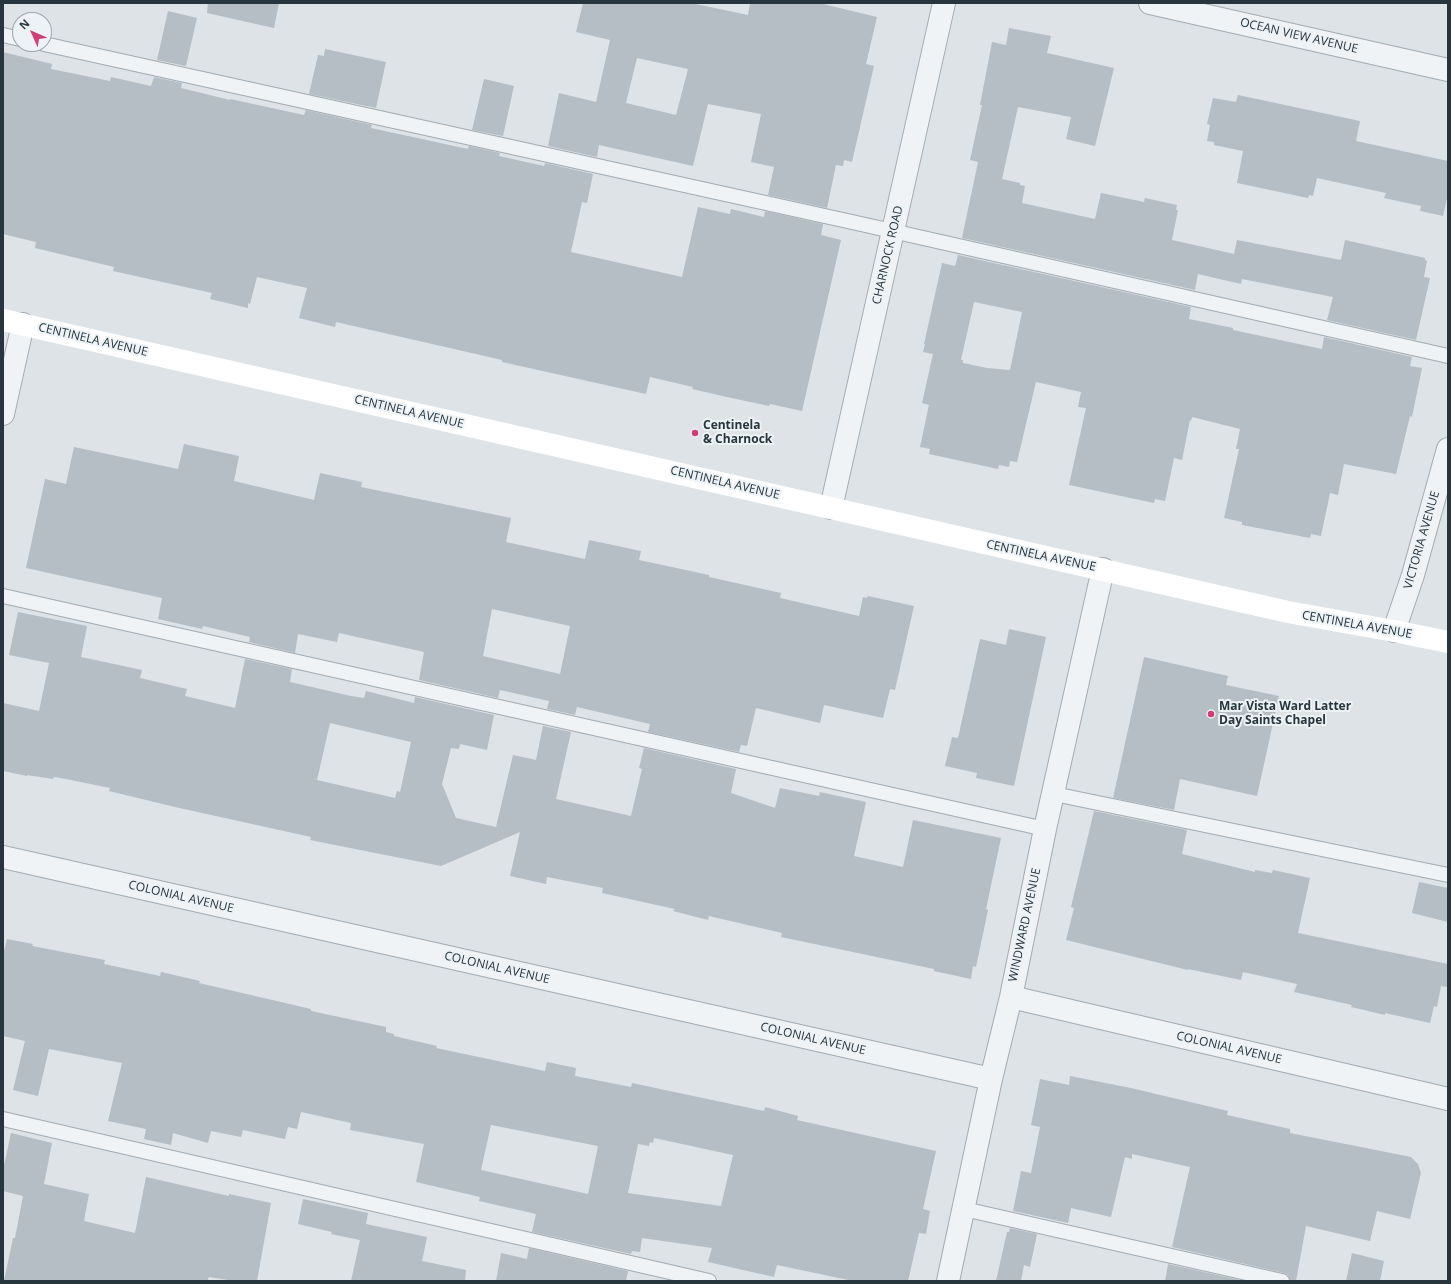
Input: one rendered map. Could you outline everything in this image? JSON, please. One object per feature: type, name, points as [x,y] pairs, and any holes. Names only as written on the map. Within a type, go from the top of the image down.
[{"type":"main road","name":"CENTINELA AVENUE","points":[[13,322],[1288,612],[1448,642]]},
{"type":"street","name":"CHARNOCK ROAD","points":[[831,508],[944,3]]},
{"type":"street","name":"OCEAN VIEW AVENUE","points":[[1150,3],[1448,70]]},
{"type":"street","points":[[3,414],[13,322]]},
{"type":"street","name":"VICTORIA AVENUE","points":[[1394,631],[1413,575],[1448,449]]},
{"type":"street","name":"WINDWARD AVENUE","points":[[948,1281],[991,1079],[1010,998],[1045,829],[1103,570]]},
{"type":"street","name":"COLONIAL AVENUE","points":[[3,857],[991,1079]]},
{"type":"street","name":"COLONIAL AVENUE","points":[[1010,998],[1448,1099]]},
{"type":"lane","points":[[52,46],[893,231],[1448,356]]},
{"type":"lane","points":[[3,596],[1045,829]]},
{"type":"lane","points":[[1054,794],[1448,875]]},
{"type":"lane","points":[[3,1119],[709,1281]]},
{"type":"lane","points":[[964,1209],[1282,1281]]},
{"type":"building","points":[[208,3],[279,3],[274,28],[207,13]]},
{"type":"building","points":[[583,3],[691,3],[748,15],[750,3],[819,3],[877,17],[866,64],[874,66],[852,162],[844,160],[843,166],[836,165],[827,208],[768,195],[774,167],[751,162],[761,114],[708,104],[693,166],[599,145],[597,157],[548,146],[559,93],[596,102],[610,40],[576,32]],"holes":[[[637,58],[688,69],[676,115],[626,103]]]},
{"type":"building","points":[[168,11],[197,18],[186,66],[157,60]]},
{"type":"building","points":[[1009,28],[1051,36],[1047,53],[1114,68],[1095,146],[1066,139],[1071,117],[1018,107],[1002,179],[1020,183],[1020,185],[1025,186],[1022,203],[1095,219],[1101,193],[1144,202],[1145,198],[1177,205],[1176,210],[1178,210],[1172,240],[1234,254],[1237,240],[1341,260],[1345,240],[1425,258],[1427,261],[1424,277],[1430,278],[1416,340],[1327,320],[1333,297],[1242,279],[1241,284],[1198,274],[1195,290],[962,238],[978,162],[970,160],[982,105],[980,105],[992,42],[1006,45]]},
{"type":"building","points":[[325,49],[386,62],[376,108],[309,94],[318,55],[324,56]]},
{"type":"building","points":[[3,52],[52,64],[51,69],[110,81],[111,77],[151,86],[154,77],[182,83],[181,88],[230,100],[304,115],[306,110],[372,125],[371,128],[468,149],[469,146],[500,153],[499,156],[544,166],[545,163],[593,174],[587,203],[582,202],[571,252],[682,277],[698,207],[730,214],[731,209],[764,217],[765,211],[823,224],[821,235],[841,240],[802,411],[727,397],[650,377],[646,394],[502,362],[502,360],[336,322],[335,327],[299,318],[307,288],[257,277],[250,304],[248,303],[248,308],[210,299],[212,293],[113,271],[114,267],[35,248],[36,242],[3,234]]},
{"type":"building","points":[[484,79],[514,86],[503,136],[472,130]]},
{"type":"building","points":[[1238,95],[1360,121],[1356,141],[1448,161],[1448,194],[1443,216],[1420,211],[1421,206],[1384,198],[1386,193],[1317,178],[1313,196],[1309,195],[1308,198],[1237,183],[1243,151],[1214,145],[1214,142],[1207,141],[1210,125],[1207,124],[1213,98],[1236,102]]},
{"type":"building","points":[[958,255],[1191,307],[1189,319],[1233,328],[1233,330],[1322,349],[1324,337],[1412,357],[1410,366],[1422,368],[1412,417],[1410,416],[1396,474],[1344,464],[1338,495],[1330,493],[1321,536],[1311,534],[1310,538],[1242,525],[1242,522],[1224,518],[1239,449],[1236,449],[1240,429],[1192,417],[1191,421],[1190,420],[1182,460],[1174,458],[1165,501],[1155,499],[1154,503],[1069,485],[1086,408],[1078,407],[1081,392],[1036,382],[1017,462],[1010,461],[1009,467],[999,465],[998,469],[929,454],[930,449],[920,447],[929,405],[922,403],[933,354],[923,352],[924,344],[942,263],[955,266]],"holes":[[[974,302],[1022,312],[1010,370],[987,368],[963,363],[963,360],[961,360]]]},
{"type":"building","points":[[184,444],[239,456],[234,481],[314,500],[320,473],[362,482],[361,487],[511,518],[506,542],[585,559],[589,540],[641,551],[639,560],[709,575],[709,577],[781,593],[780,598],[859,616],[863,597],[867,598],[868,596],[914,606],[895,690],[890,689],[883,718],[824,705],[820,723],[756,708],[747,746],[741,745],[739,752],[648,732],[650,724],[577,707],[575,715],[547,709],[549,701],[500,690],[498,698],[419,680],[424,652],[339,633],[337,642],[298,634],[295,653],[249,642],[250,637],[203,626],[202,629],[158,619],[162,598],[26,568],[45,479],[66,484],[74,447],[178,469]],"holes":[[[492,609],[570,626],[560,674],[483,656]]]},
{"type":"building","points":[[18,612],[87,626],[81,657],[142,670],[140,678],[187,689],[185,696],[235,708],[245,659],[292,669],[290,682],[351,696],[364,698],[366,691],[414,703],[415,697],[494,715],[487,750],[460,744],[459,749],[451,748],[442,784],[456,818],[496,827],[513,755],[536,760],[543,726],[571,732],[556,799],[631,816],[642,769],[639,768],[644,748],[736,769],[731,793],[775,808],[780,788],[819,796],[820,792],[866,802],[854,856],[903,867],[913,820],[1001,838],[986,909],[988,910],[976,967],[973,966],[971,979],[934,971],[934,969],[781,937],[782,933],[709,916],[708,920],[673,911],[675,909],[602,893],[603,888],[547,877],[546,884],[510,876],[520,832],[441,866],[310,840],[311,837],[109,791],[110,788],[54,777],[53,779],[27,776],[3,771],[3,703],[39,711],[49,663],[9,655]],"holes":[[[330,723],[411,742],[400,792],[397,791],[395,798],[317,780]]]},
{"type":"building","points":[[1009,629],[1046,637],[1014,786],[976,778],[977,773],[945,766],[952,737],[958,738],[980,639],[1006,645]]},
{"type":"building","points":[[1144,657],[1228,676],[1226,685],[1279,696],[1257,796],[1180,779],[1174,810],[1113,798]]},
{"type":"building","points":[[1094,811],[1187,830],[1182,854],[1255,872],[1255,870],[1272,873],[1273,870],[1310,878],[1298,933],[1448,964],[1448,987],[1441,986],[1437,1007],[1434,1006],[1430,1023],[1385,1013],[1385,1015],[1351,1007],[1352,1005],[1294,992],[1297,984],[1243,972],[1241,980],[1188,970],[1066,940],[1074,908],[1071,907]]},
{"type":"building","points":[[1419,882],[1448,888],[1448,922],[1412,913]]},
{"type":"building","points":[[7,939],[33,944],[32,946],[105,960],[104,964],[160,976],[161,972],[200,981],[199,983],[311,1009],[311,1011],[386,1027],[386,1032],[394,1034],[394,1036],[437,1046],[436,1048],[545,1071],[547,1062],[576,1068],[575,1076],[631,1087],[632,1083],[764,1111],[765,1107],[798,1116],[797,1120],[936,1151],[923,1209],[930,1211],[926,1234],[919,1233],[908,1281],[853,1281],[777,1265],[774,1277],[708,1262],[712,1248],[642,1238],[640,1252],[632,1251],[631,1254],[532,1232],[536,1214],[479,1201],[480,1197],[416,1182],[424,1144],[350,1130],[351,1123],[301,1112],[297,1129],[288,1127],[285,1139],[243,1130],[241,1137],[211,1131],[208,1143],[173,1133],[171,1145],[144,1139],[146,1129],[108,1121],[122,1063],[49,1049],[38,1096],[13,1090],[25,1041],[3,1036],[3,955]],"holes":[[[491,1125],[598,1146],[588,1194],[481,1170]],[[654,1138],[733,1155],[721,1206],[628,1193],[638,1144],[649,1146],[650,1142],[653,1143]]]},
{"type":"building","points":[[1070,1076],[1131,1088],[1228,1111],[1227,1115],[1290,1129],[1290,1133],[1411,1157],[1418,1164],[1421,1173],[1410,1219],[1377,1211],[1370,1241],[1306,1226],[1296,1281],[1290,1281],[1288,1275],[1284,1273],[1172,1247],[1190,1167],[1132,1154],[1132,1159],[1125,1157],[1111,1217],[1071,1208],[1068,1223],[1013,1211],[1021,1171],[1031,1173],[1040,1127],[1031,1125],[1040,1079],[1069,1085]]},
{"type":"building","points":[[11,1133],[52,1143],[44,1184],[89,1194],[84,1221],[135,1233],[146,1177],[229,1196],[229,1194],[271,1203],[257,1281],[234,1281],[209,1277],[207,1281],[4,1281],[13,1238],[15,1238],[23,1196],[3,1191],[3,1170]]},
{"type":"building","points":[[303,1199],[368,1213],[366,1224],[427,1237],[422,1261],[466,1270],[465,1281],[351,1281],[360,1240],[331,1234],[332,1232],[298,1224]]},
{"type":"building","points":[[1010,1228],[1037,1234],[1030,1267],[1024,1265],[1021,1281],[996,1281],[1007,1232],[1009,1232]]},
{"type":"building","points":[[529,1248],[628,1271],[626,1281],[496,1281],[501,1253],[527,1259]]},
{"type":"building","points":[[1352,1253],[1384,1261],[1380,1281],[1346,1281]]},
{"type":"building","points":[[1168,1264],[1244,1281],[1165,1281]]},
{"type":"place","name":"Centinela & Charnock","points":[[695,433]]},
{"type":"place","name":"Mar Vista Ward Latter Day Saints Chapel","points":[[1211,714]]}]
